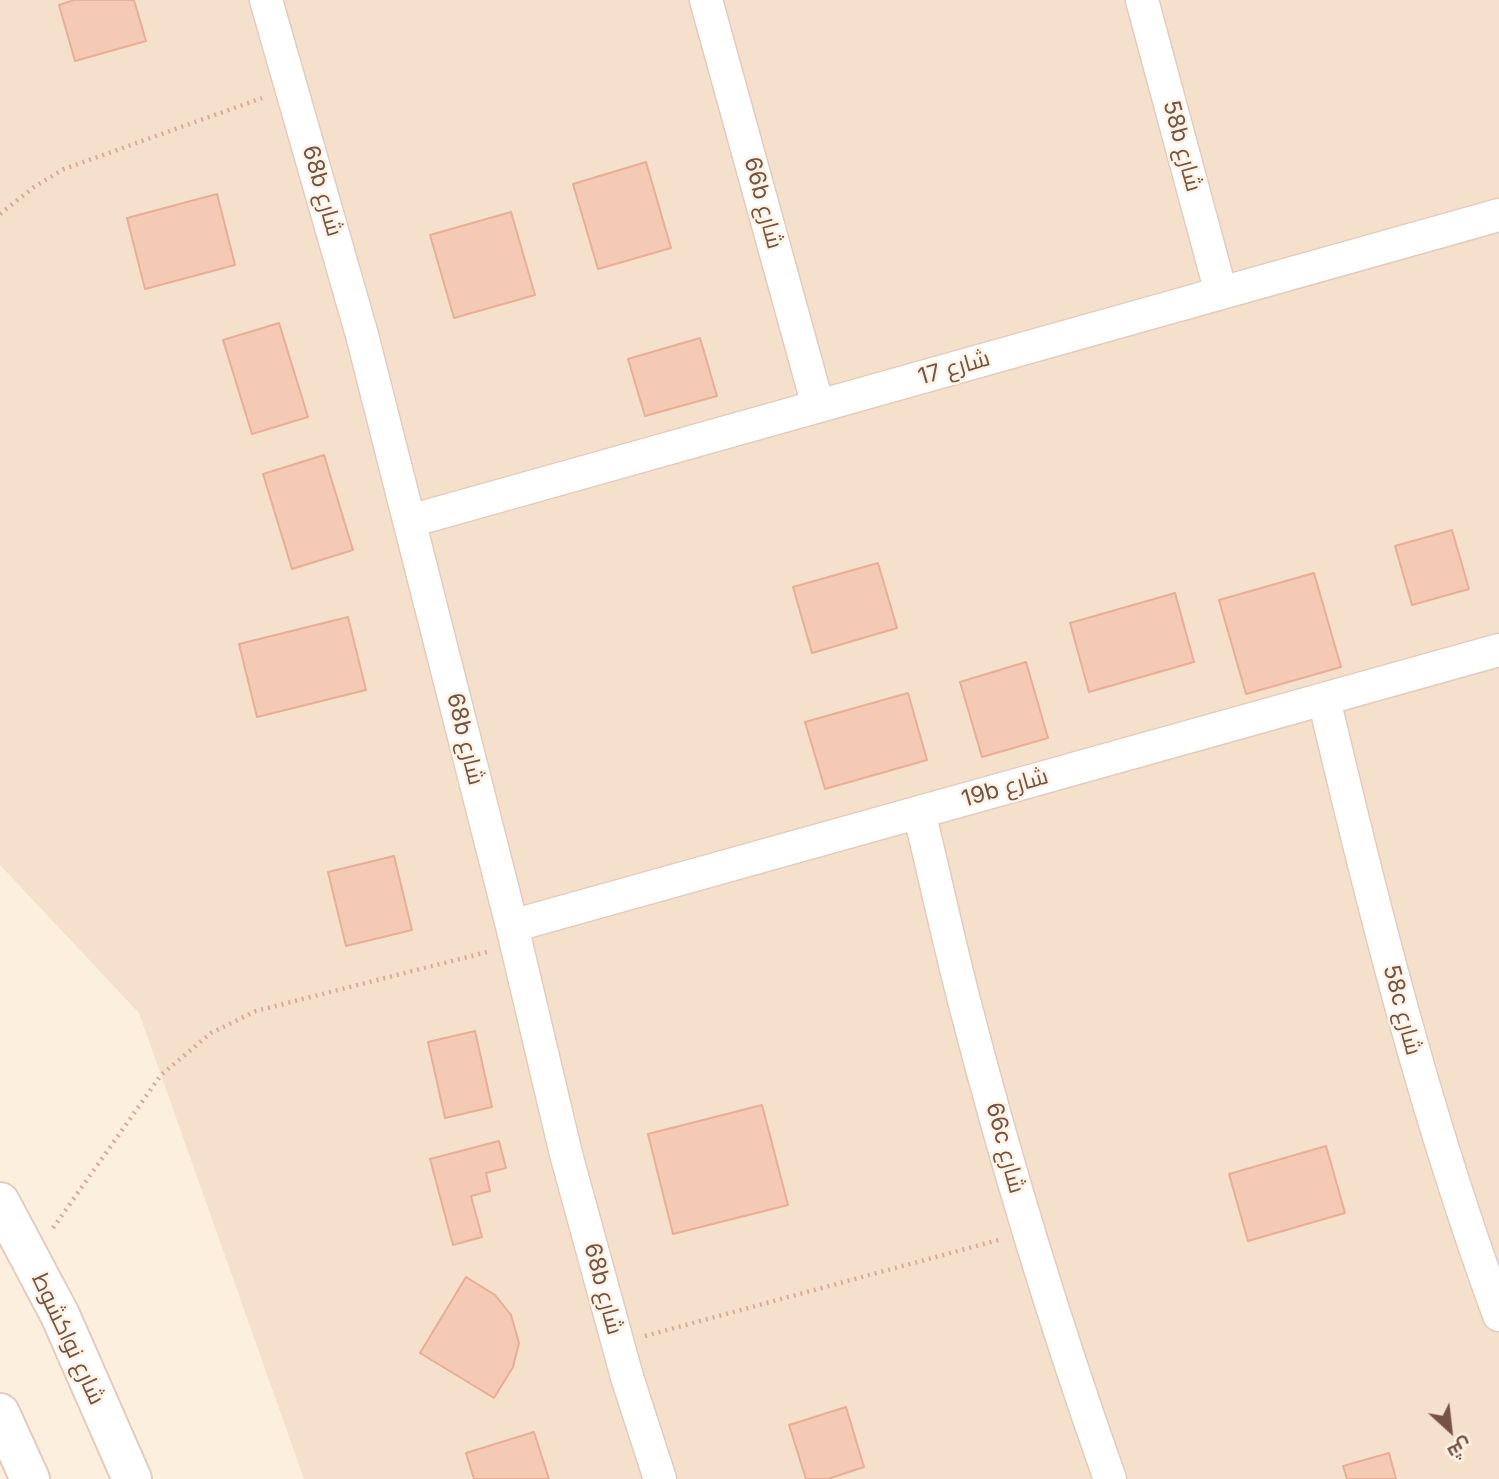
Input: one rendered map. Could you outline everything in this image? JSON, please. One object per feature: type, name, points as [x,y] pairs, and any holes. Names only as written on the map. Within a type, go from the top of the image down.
[{"type":"street","name":"68b شارع","points":[[267,0],[362,335],[514,935],[566,1154],[618,1344],[660,1479]]},
{"type":"street","name":"66b شارع","points":[[706,0],[818,406]]},
{"type":"street","name":"58b شارع","points":[[1142,0],[1222,293]]},
{"type":"street","name":"شارع 17","points":[[410,521],[1499,215]]},
{"type":"street","name":"19b شارع","points":[[514,935],[919,812],[1499,650]]},
{"type":"street","name":"58c شارع","points":[[1324,699],[1369,890],[1421,1079],[1499,1315]]},
{"type":"street","name":"66c شارع","points":[[919,812],[966,1008],[1029,1232],[1079,1393],[1110,1479]]},
{"type":"street","name":"شارع نواكشوط","points":[[0,1202],[60,1315],[132,1479]]},
{"type":"street","points":[[0,1413],[30,1479]]},
{"type":"path","points":[[0,214],[34,187],[64,169],[292,88]]},
{"type":"path","points":[[31,1260],[161,1075],[211,1034],[256,1011],[514,935]]},
{"type":"path","points":[[618,1344],[1029,1232]]},
{"type":"shaded area","points":[[0,0],[1499,0],[1499,1479],[304,1479],[139,1013],[0,865]]},
{"type":"building","points":[[74,0],[134,0],[146,41],[75,61],[59,5]]},
{"type":"building","points":[[646,162],[671,248],[598,269],[573,184]]},
{"type":"building","points":[[217,194],[235,265],[145,289],[127,218]]},
{"type":"building","points":[[511,212],[535,295],[454,318],[430,235]]},
{"type":"building","points":[[279,323],[308,417],[252,434],[223,340]]},
{"type":"building","points":[[700,338],[717,396],[645,416],[628,359]]},
{"type":"building","points":[[324,455],[353,550],[292,569],[263,474]]},
{"type":"building","points":[[1452,530],[1469,589],[1412,605],[1395,546]]},
{"type":"building","points":[[878,563],[897,628],[812,653],[793,587]]},
{"type":"building","points":[[1314,573],[1341,667],[1246,694],[1219,600]]},
{"type":"building","points":[[1175,593],[1194,662],[1089,692],[1070,623]]},
{"type":"building","points":[[348,617],[366,690],[257,717],[239,644]]},
{"type":"building","points":[[1026,662],[1048,738],[982,757],[960,682]]},
{"type":"building","points":[[908,693],[927,760],[825,789],[805,722]]},
{"type":"building","points":[[394,856],[412,930],[346,946],[328,872]]},
{"type":"building","points":[[475,1031],[492,1107],[445,1118],[428,1042]]},
{"type":"building","points":[[762,1105],[788,1205],[673,1234],[648,1134]]},
{"type":"building","points":[[499,1141],[506,1168],[486,1173],[490,1191],[471,1196],[482,1237],[453,1245],[430,1159]]},
{"type":"building","points":[[1326,1146],[1345,1213],[1248,1241],[1229,1174]]},
{"type":"building","points":[[466,1277],[495,1295],[511,1315],[519,1343],[513,1367],[494,1398],[420,1353]]},
{"type":"building","points":[[846,1407],[864,1467],[828,1479],[806,1479],[789,1425]]},
{"type":"building","points":[[534,1432],[549,1479],[474,1479],[466,1453]]},
{"type":"building","points":[[1389,1453],[1396,1479],[1347,1479],[1343,1466]]}]
